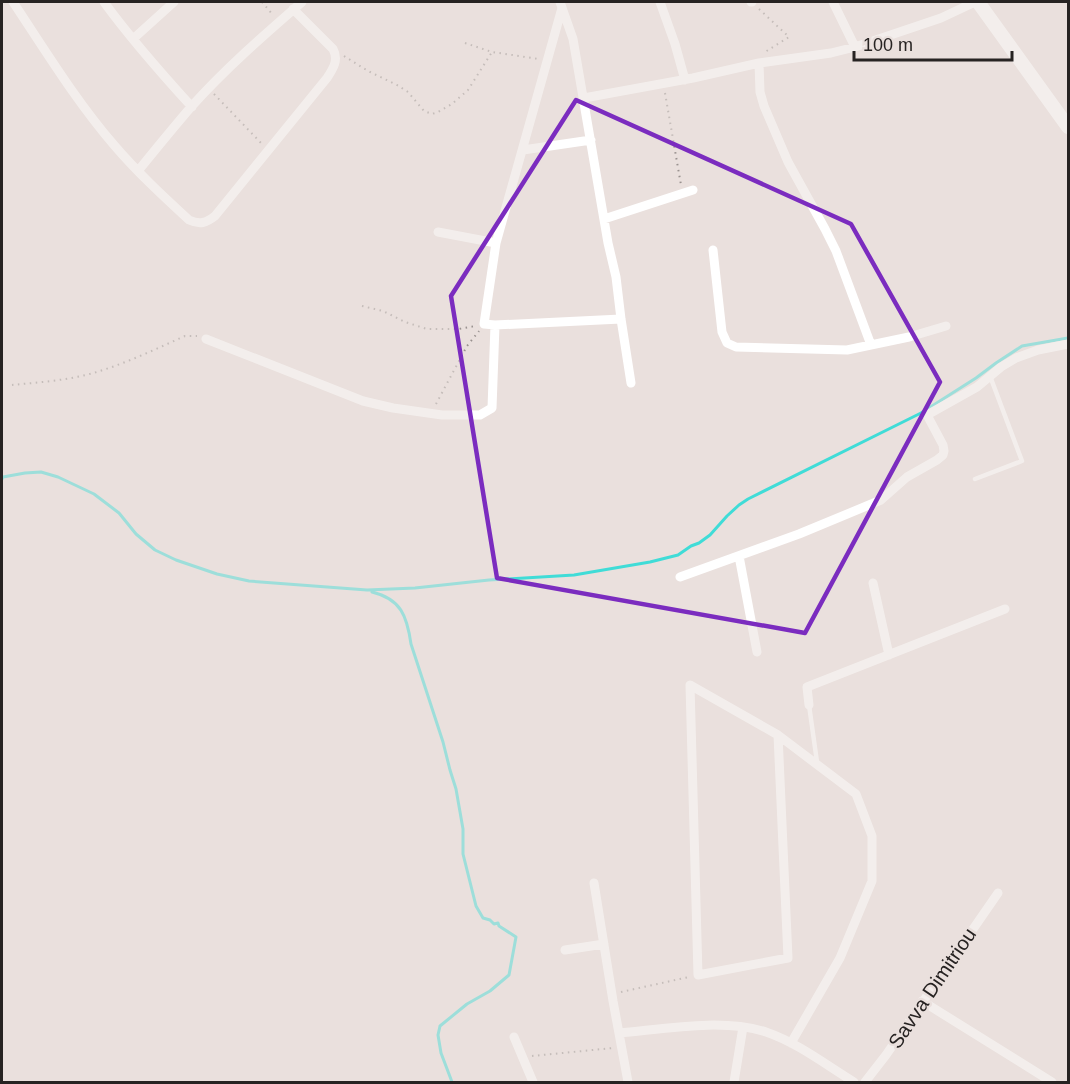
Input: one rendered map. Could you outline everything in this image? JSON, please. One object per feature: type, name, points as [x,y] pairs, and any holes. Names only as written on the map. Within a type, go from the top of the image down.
[{"type":"main road","points":[[976,2],[1068,127]]},
{"type":"street","points":[[13,2],[114,145],[163,197],[189,220],[203,223],[215,216],[327,78],[335,64],[336,54],[330,45],[293,9]]},
{"type":"street","points":[[104,2],[163,76],[192,107]]},
{"type":"street","points":[[133,39],[174,2]]},
{"type":"street","points":[[138,171],[208,89],[302,2]]},
{"type":"street","points":[[660,2],[685,80]]},
{"type":"street","points":[[833,2],[855,47]]},
{"type":"street","points":[[584,98],[685,80],[760,59],[831,52],[855,47],[941,18],[976,2]]},
{"type":"street","points":[[561,5],[548,60],[496,243],[484,324],[621,319]]},
{"type":"street","points":[[561,5],[573,39],[584,98],[616,278],[631,383]]},
{"type":"street","points":[[760,59],[760,92],[764,106],[788,162],[836,251],[871,345]]},
{"type":"street","points":[[523,150],[591,140]]},
{"type":"street","points":[[604,219],[693,190]]},
{"type":"street","points":[[438,232],[496,243]]},
{"type":"street","points":[[713,250],[722,332],[727,343],[736,347],[840,351],[921,334],[946,326]]},
{"type":"street","points":[[206,339],[363,401],[431,413],[480,415],[492,408],[495,325]]},
{"type":"street","points":[[680,577],[799,534],[876,503],[908,477],[941,458],[944,451],[943,445],[927,415],[977,387],[1007,363],[1023,354],[1068,344]]},
{"type":"street","points":[[739,556],[757,652]]},
{"type":"street","points":[[873,582],[889,655]]},
{"type":"street","points":[[809,705],[807,687],[1005,609]]},
{"type":"street","points":[[778,735],[788,958],[698,975],[690,685],[778,735],[856,794],[872,836],[872,881],[840,958],[791,1043]]},
{"type":"street","points":[[594,883],[628,1083]]},
{"type":"street","name":"Savva Dimitriou","points":[[865,1083],[998,893]]},
{"type":"street","points":[[565,950],[604,944]]},
{"type":"street","points":[[922,1002],[1052,1083]]},
{"type":"street","points":[[619,1034],[705,1026],[744,1027],[765,1032],[791,1043],[854,1083]]},
{"type":"street","points":[[734,1083],[744,1027]]},
{"type":"street","points":[[514,1037],[533,1083]]},
{"type":"lane","points":[[975,479],[1022,461],[990,376]]},
{"type":"lane","points":[[809,705],[817,765]]},
{"type":"path","points":[[262,2],[279,22]]},
{"type":"path","points":[[752,2],[789,37],[760,59]]},
{"type":"path","points":[[465,43],[492,52],[548,60]]},
{"type":"path","points":[[336,54],[351,59],[368,71],[398,85],[408,92],[424,111],[432,114],[452,104],[468,90],[492,52]]},
{"type":"path","points":[[664,84],[682,194]]},
{"type":"path","points":[[208,89],[268,150]]},
{"type":"path","points":[[362,306],[383,311],[405,322],[427,329],[459,329],[484,324]]},
{"type":"path","points":[[431,413],[467,346],[484,324]]},
{"type":"path","points":[[12,385],[54,381],[103,370],[185,336],[206,339]]},
{"type":"path","points":[[613,998],[698,975]]},
{"type":"path","points":[[522,1057],[621,1047]]},
{"type":"highlighted area","points":[[576,100],[851,224],[940,382],[805,633],[497,578],[451,296]]},
{"type":"waterway","points":[[2,479],[25,473],[41,472],[58,477],[94,494],[119,513],[136,534],[155,550],[217,574],[249,581],[367,590],[574,575],[678,555],[710,535],[727,516],[748,499],[921,413],[1022,346],[1068,338]]},
{"type":"waterway","points":[[372,592],[390,599],[405,617],[411,644],[456,789],[463,829],[463,854],[476,906],[483,918],[494,924],[498,923],[516,937],[509,975],[440,1026],[438,1035],[441,1053],[452,1082]]}]
